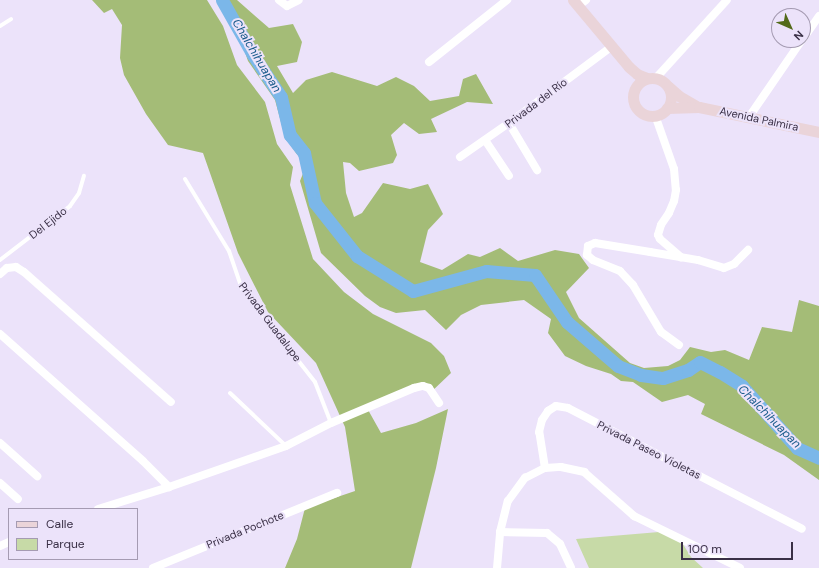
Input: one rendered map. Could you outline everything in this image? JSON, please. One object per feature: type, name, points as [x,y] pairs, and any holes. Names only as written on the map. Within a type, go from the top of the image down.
[{"type":"main road","points":[[579,2],[611,47],[629,67],[637,74],[666,83],[669,87],[671,98],[667,108],[655,116],[642,113],[636,106],[634,98],[634,78],[629,67]]},
{"type":"main road","points":[[635,89],[640,82],[652,78]]},
{"type":"main road","name":"Avenida Palmira","points":[[669,87],[679,96],[699,107]]},
{"type":"main road","name":"Avenida Palmira","points":[[667,108],[699,107],[819,132]]},
{"type":"street","points":[[279,0],[287,6],[299,0]]},
{"type":"street","points":[[429,62],[507,0]]},
{"type":"street","points":[[652,78],[727,0]]},
{"type":"street","points":[[811,28],[819,16]]},
{"type":"street","name":"Privada del Río","points":[[460,157],[509,123],[611,47]]},
{"type":"street","points":[[750,118],[798,48]]},
{"type":"street","points":[[655,116],[674,168],[676,190],[674,201],[669,213],[660,225],[658,235],[660,239],[682,257]]},
{"type":"street","points":[[509,123],[537,170]]},
{"type":"street","points":[[485,140],[509,176]]},
{"type":"street","points":[[679,345],[661,332],[633,285],[620,271],[593,260],[587,255],[586,250],[588,246],[594,243],[682,257],[724,268],[734,264],[748,250]]},
{"type":"street","points":[[0,274],[7,268],[16,267],[24,272],[171,402]]},
{"type":"street","points":[[0,334],[143,461],[169,487]]},
{"type":"street","points":[[101,508],[169,487],[286,446],[399,394],[423,386],[429,388],[439,403]]},
{"type":"street","name":"Privada Paseo Violetas","points":[[545,468],[539,432],[542,420],[548,411],[556,406],[568,408],[802,529]]},
{"type":"street","points":[[0,443],[37,476]]},
{"type":"street","points":[[497,568],[500,532],[508,501],[525,478],[545,468],[560,467],[584,472],[634,516],[740,568]]},
{"type":"street","points":[[0,483],[18,499]]},
{"type":"street","name":"Privada Pochote","points":[[153,568],[337,494]]},
{"type":"street","points":[[500,532],[547,533],[560,544],[571,568]]},
{"type":"lane","points":[[0,26],[11,19]]},
{"type":"lane","name":"Del Ejido","points":[[0,260],[70,206],[79,193],[84,176]]},
{"type":"lane","name":"Privada Guadalupe","points":[[185,179],[228,252],[242,289],[315,382],[331,424]]},
{"type":"lane","points":[[230,393],[286,446]]},
{"type":"green space","points":[[92,0],[207,0],[223,26],[237,65],[265,102],[277,144],[293,167],[290,185],[313,259],[344,292],[373,314],[431,343],[444,356],[451,373],[430,393],[417,385],[367,408],[381,433],[416,423],[448,409],[436,468],[411,568],[285,568],[297,539],[305,508],[355,491],[345,427],[316,363],[268,312],[238,253],[203,153],[168,145],[146,114],[124,75],[120,58],[122,25],[112,9],[104,13]]},
{"type":"green space","points":[[222,0],[237,0],[269,28],[293,24],[302,42],[297,62],[277,66],[293,93],[306,80],[332,72],[377,86],[396,77],[414,86],[430,101],[459,96],[463,79],[476,74],[493,104],[467,102],[431,119],[437,132],[419,134],[404,123],[391,135],[397,155],[393,163],[359,171],[350,163],[343,162],[346,193],[354,217],[362,213],[383,183],[410,189],[428,184],[443,214],[428,230],[420,262],[442,270],[468,254],[480,257],[500,248],[518,261],[555,250],[579,254],[589,268],[566,292],[579,318],[630,363],[644,368],[668,366],[680,360],[690,347],[711,352],[725,350],[749,360],[762,327],[792,332],[799,300],[819,306],[819,480],[784,455],[701,414],[705,404],[688,395],[662,402],[633,382],[621,381],[611,374],[586,366],[565,356],[548,333],[551,319],[524,300],[481,305],[461,315],[446,330],[425,310],[396,313],[380,307],[365,296],[321,253],[300,181],[304,171],[303,161],[285,137],[275,100],[248,61],[238,32]]},
{"type":"green space","points":[[659,532],[681,541],[691,557],[703,568],[589,568],[576,539]]},
{"type":"waterway","name":"Chalchihuapan","points":[[222,0],[253,55],[281,97],[290,135],[304,153],[315,203],[357,256],[413,291],[486,271],[535,275],[567,322],[618,366],[641,375],[663,378],[688,370],[700,362],[720,372],[742,386],[797,448],[819,458]]}]
